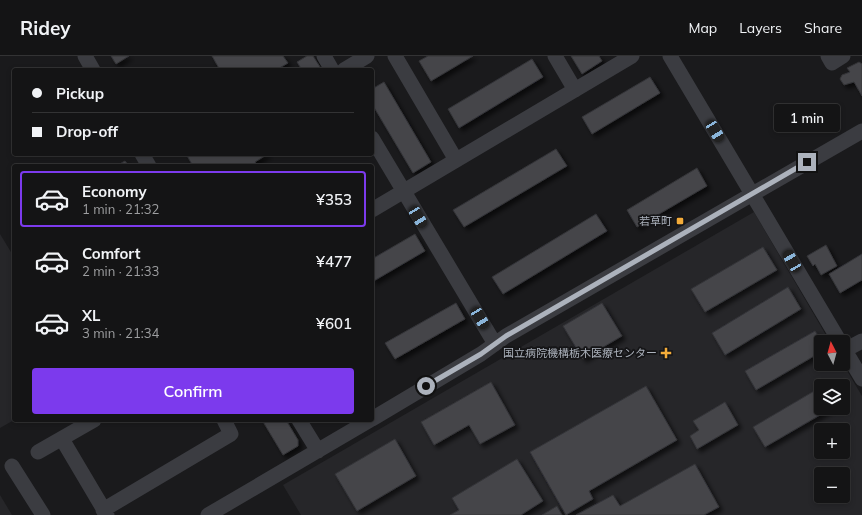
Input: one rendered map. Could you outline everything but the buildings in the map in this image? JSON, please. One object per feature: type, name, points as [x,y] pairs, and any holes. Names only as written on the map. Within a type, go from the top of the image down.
[{"type":"street","points":[[85,56],[92,68]]},
{"type":"street","points":[[324,56],[331,68]]},
{"type":"street","points":[[347,68],[367,56]]},
{"type":"street","points":[[395,56],[456,160]]},
{"type":"street","points":[[555,56],[575,90]]},
{"type":"street","points":[[374,209],[632,56]]},
{"type":"street","points":[[670,56],[836,335]]},
{"type":"street","points":[[828,56],[832,63],[843,56]]},
{"type":"street","points":[[374,418],[513,332],[862,131]]},
{"type":"street","points":[[374,141],[495,344]]},
{"type":"street","points":[[850,344],[862,341]]},
{"type":"street","points":[[850,358],[862,379]]},
{"type":"street","points":[[38,452],[91,422]]},
{"type":"street","points":[[62,439],[105,513],[231,434],[225,422]]},
{"type":"street","points":[[300,422],[318,452]]},
{"type":"street","points":[[208,515],[368,422]]},
{"type":"street","points":[[12,466],[43,515]]},
{"type":"shaded area","name":"国立病院機構栃木医療センター","points":[[754,212],[826,335],[814,335],[814,371],[847,371],[862,396],[862,515],[301,515],[283,485]]},
{"type":"shaded area","points":[[0,234],[12,254],[12,421],[0,428]]},
{"type":"shaded area","points":[[0,495],[12,515],[0,515]]},
{"type":"place","name":"若草町","points":[[680,221]]},
{"type":"place","name":"国立病院機構栃木医療センター","points":[[666,353]]},
{"type":"route","points":[[426,386],[481,354],[506,336],[807,162]]}]
